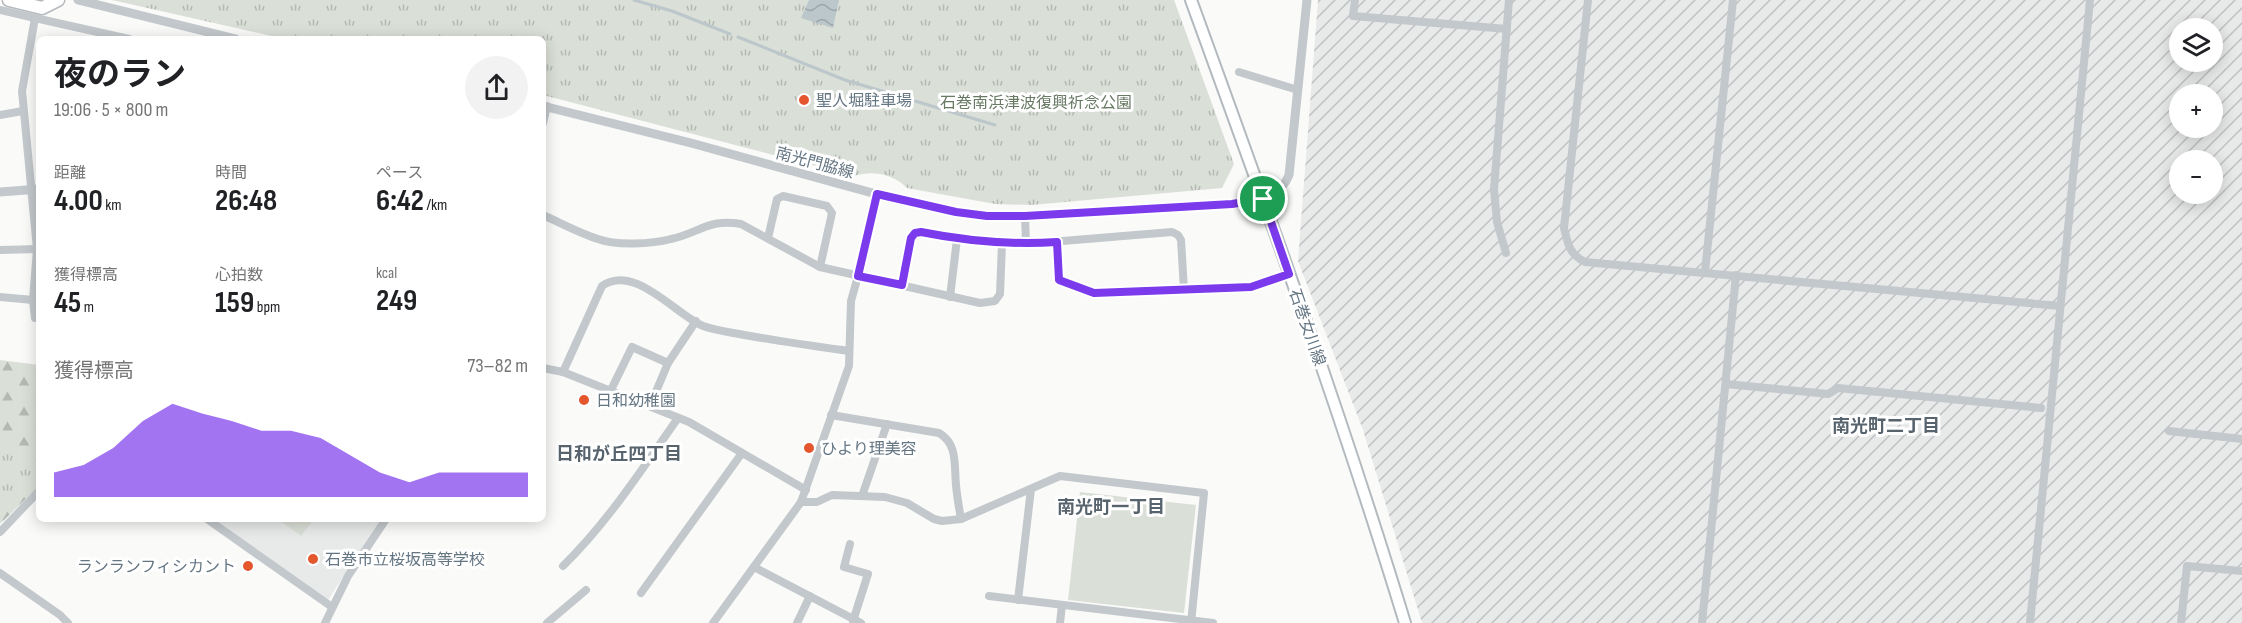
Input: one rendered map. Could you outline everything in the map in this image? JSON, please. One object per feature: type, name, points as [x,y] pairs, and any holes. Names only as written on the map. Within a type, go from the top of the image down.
[{"type":"main road","points":[[9,0],[42,8],[58,0]]},
{"type":"main road","name":"石巻女川線","points":[[1191,0],[1377,527],[1405,623]]},
{"type":"street","points":[[78,0],[224,36]]},
{"type":"street","points":[[1263,199],[1281,189],[1289,175],[1307,0]]},
{"type":"street","points":[[1355,0],[1353,16],[1507,29]]},
{"type":"street","points":[[1506,253],[1497,222],[1494,189],[1509,0]]},
{"type":"street","points":[[1588,0],[1564,228],[1575,257],[1585,262],[2060,306]]},
{"type":"street","points":[[1705,272],[1733,0]]},
{"type":"street","points":[[2030,623],[2090,0]]},
{"type":"street","points":[[0,10],[116,36]]},
{"type":"street","points":[[35,18],[22,84],[23,111],[36,209]]},
{"type":"street","points":[[1239,72],[1298,90]]},
{"type":"street","name":"南光門脇線","points":[[546,106],[691,142],[877,194],[956,212],[987,216],[1025,216],[1232,204],[1263,199]]},
{"type":"street","points":[[0,115],[23,111]]},
{"type":"street","points":[[0,192],[35,189]]},
{"type":"street","points":[[713,623],[801,502],[806,490],[846,375],[851,301],[877,194]]},
{"type":"street","points":[[768,238],[777,199],[783,196],[827,206],[832,213],[820,267]]},
{"type":"street","points":[[546,216],[598,240],[614,243],[669,240],[713,223],[741,224],[820,267],[980,303],[995,301],[1000,294],[1002,243]]},
{"type":"street","points":[[1025,216],[1026,244]]},
{"type":"street","points":[[902,285],[911,238],[915,233],[921,232],[957,239],[1026,244],[1172,232],[1181,240],[1184,290]]},
{"type":"street","points":[[950,297],[957,239]]},
{"type":"street","points":[[1057,242],[1059,280],[1094,293],[1251,287],[1289,274]]},
{"type":"street","points":[[0,250],[36,249]]},
{"type":"street","points":[[36,269],[33,300],[36,318]]},
{"type":"street","points":[[1702,623],[1736,275]]},
{"type":"street","points":[[563,372],[602,286],[607,282],[626,279],[675,306],[702,326],[731,333],[849,351]]},
{"type":"street","points":[[0,297],[33,300]]},
{"type":"street","points":[[650,406],[668,363],[696,321]]},
{"type":"street","points":[[610,390],[632,347],[668,363]]},
{"type":"street","points":[[546,369],[563,372],[678,418],[806,490]]},
{"type":"street","points":[[1726,384],[1828,394],[1838,388],[2041,408]]},
{"type":"street","points":[[831,415],[939,432],[946,437],[954,456],[961,519]]},
{"type":"street","points":[[563,566],[586,545],[678,418]]},
{"type":"street","points":[[862,496],[887,424]]},
{"type":"street","points":[[2169,431],[2242,439]]},
{"type":"street","points":[[641,593],[742,453]]},
{"type":"street","points":[[801,502],[817,502],[832,495],[885,497],[907,503],[934,519],[961,519],[1060,476],[1204,493],[1191,622]]},
{"type":"street","points":[[1018,600],[1031,489]]},
{"type":"street","points":[[0,532],[36,494]]},
{"type":"street","points":[[211,522],[332,606]]},
{"type":"street","points":[[325,623],[348,576],[384,522]]},
{"type":"street","points":[[754,567],[856,622],[867,574],[844,567],[850,544]]},
{"type":"street","points":[[2181,623],[2187,566],[2242,571]]},
{"type":"street","points":[[0,573],[68,623]]},
{"type":"street","points":[[547,623],[586,590]]},
{"type":"street","points":[[797,623],[810,596]]},
{"type":"street","points":[[988,596],[1213,623]]},
{"type":"street","points":[[1060,623],[1062,605]]},
{"type":"shaded area","points":[[1318,0],[2242,0],[2242,623],[1422,623],[1363,430],[1298,261]]},
{"type":"shaded area","name":"石巻市立桜坂高等学校","points":[[217,522],[379,522],[328,600]]},
{"type":"green space","name":"石巻南浜津波復興祈念公園","points":[[112,0],[1174,0],[1234,164],[1222,188],[1031,205],[995,204],[907,188],[895,179],[882,174],[868,173],[854,176],[546,96],[546,36],[272,36]]},
{"type":"green space","points":[[0,360],[36,365],[36,489],[0,524]]},
{"type":"green space","points":[[0,442],[36,466],[36,488],[0,515]]},
{"type":"green space","points":[[1080,492],[1196,505],[1184,613],[1068,600]]},
{"type":"green space","points":[[282,522],[312,522],[301,536]]},
{"type":"water","points":[[809,0],[839,0],[833,28],[801,18]]},
{"type":"waterway","points":[[634,0],[672,11],[730,34]]},
{"type":"waterway","points":[[738,37],[845,80],[995,125]]},
{"type":"place","name":"聖人堀駐車場","points":[[804,100]]},
{"type":"place","name":"日和幼稚園","points":[[584,400]]},
{"type":"place","name":"ひより理美容","points":[[809,448]]},
{"type":"place","name":"石巻市立桜坂高等学校","points":[[313,559]]},
{"type":"place","name":"ランランフィシカント","points":[[248,566]]},
{"type":"district","name":"南光町二丁目","points":[[1886,426]]},
{"type":"district","name":"日和が丘四丁目","points":[[619,454]]},
{"type":"district","name":"南光町一丁目","points":[[1111,507]]},
{"type":"route","points":[[877,194],[956,212],[987,216],[1025,216],[1232,204],[1263,199],[1289,274],[1251,287],[1094,293],[1059,280],[1057,242],[1002,243],[957,239],[921,232],[915,233],[911,238],[902,285],[858,276],[877,194]]}]
